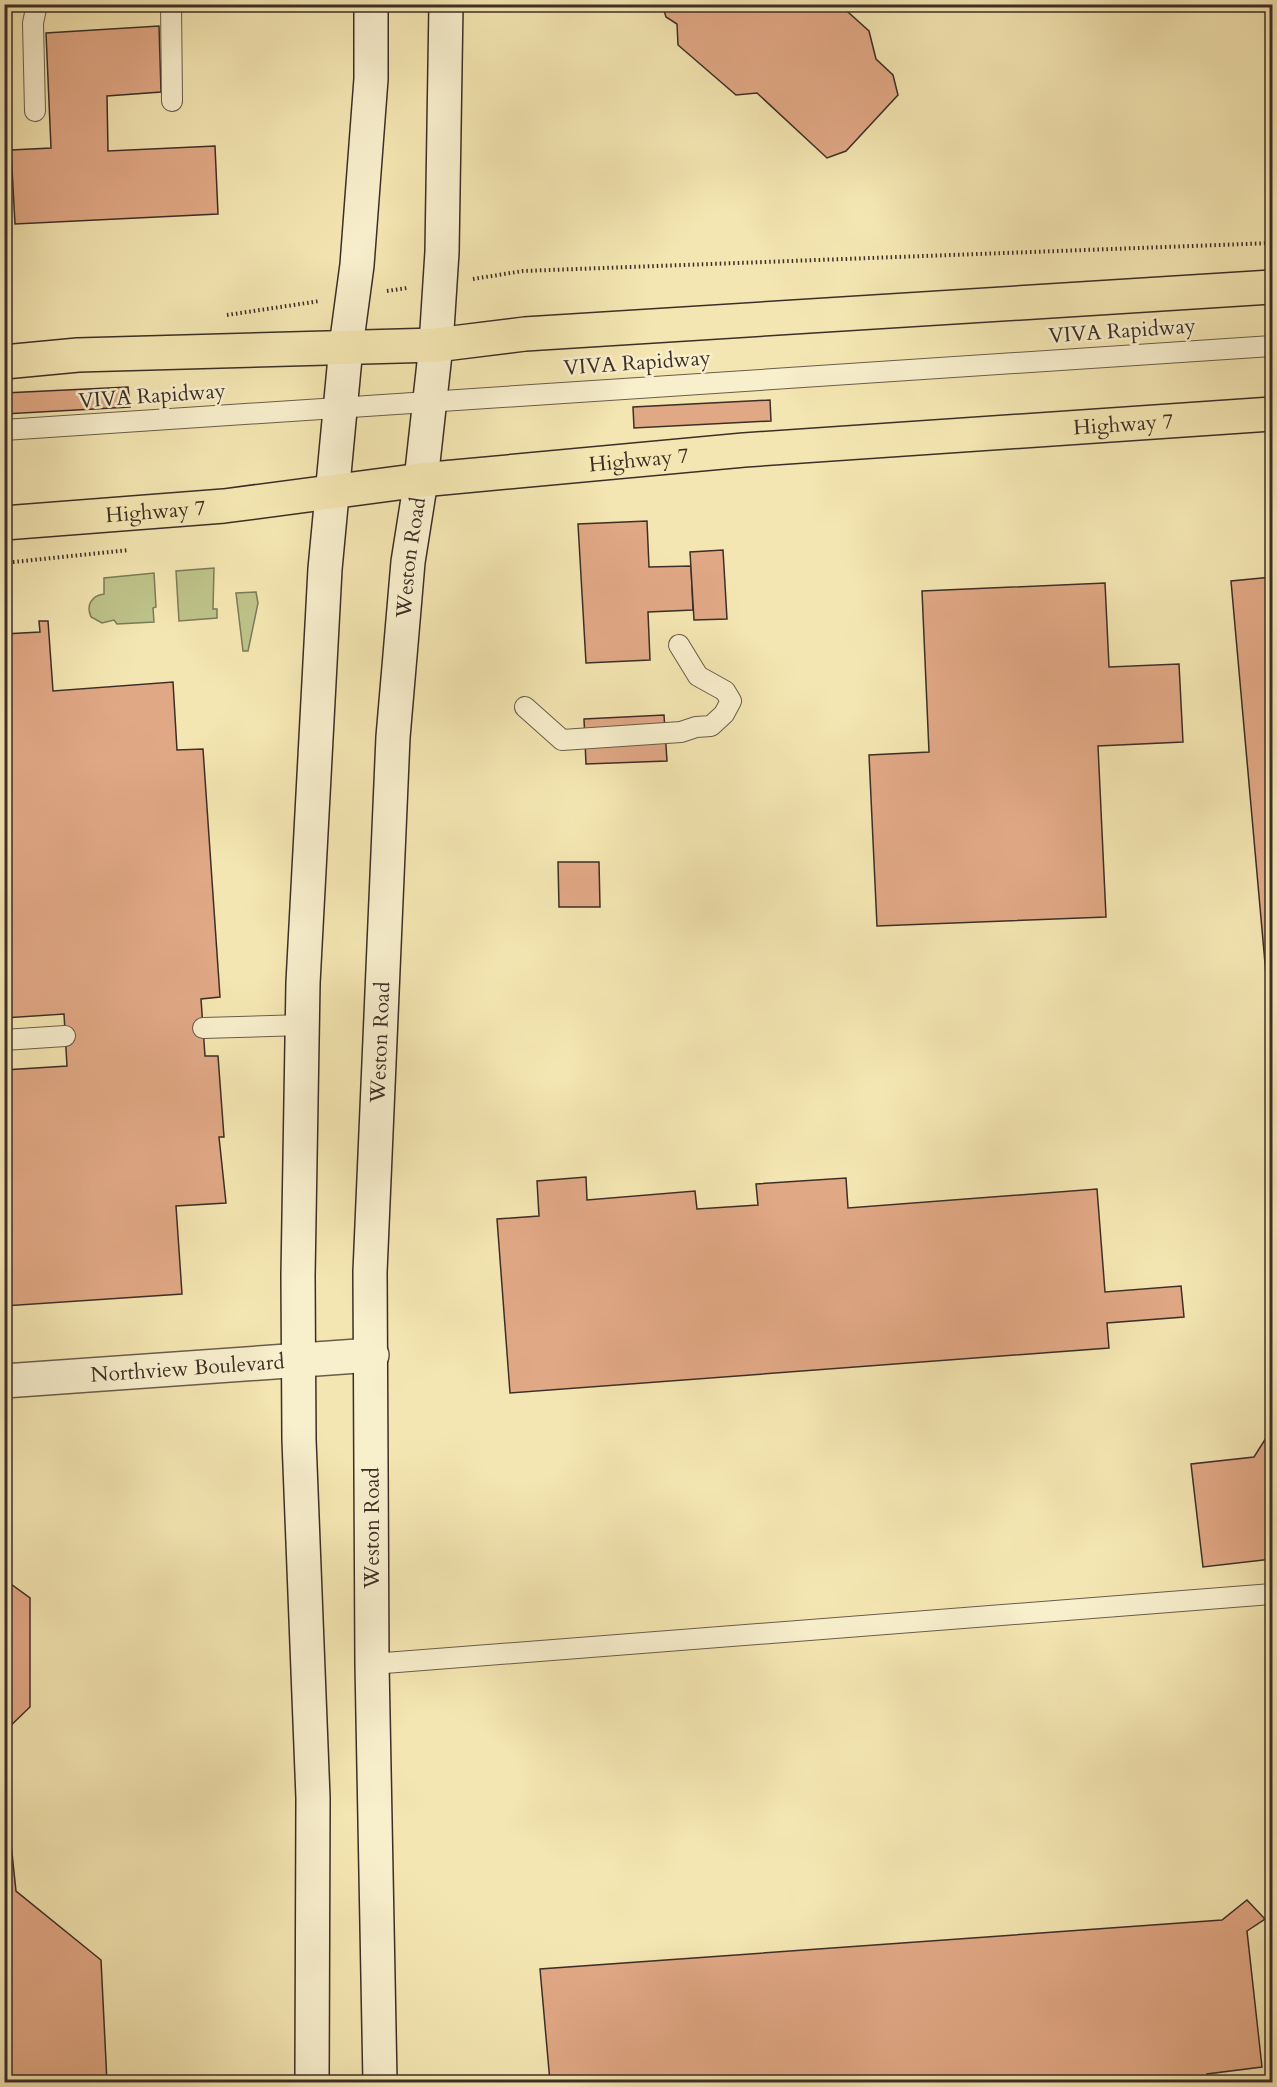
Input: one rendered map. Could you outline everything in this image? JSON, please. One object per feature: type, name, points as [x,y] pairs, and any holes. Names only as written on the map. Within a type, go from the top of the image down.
[{"type":"main road","points":[[312,2082],[313,1798],[299,1440],[298,1276],[303,1024],[324,581],[359,230],[370,79],[371,4]]},
{"type":"main road","name":"Weston Road","points":[[380,2082],[372,1664],[370,1272],[393,737],[408,562],[421,480],[436,345],[442,252],[446,4]]},
{"type":"main road","points":[[4,362],[78,355],[436,345],[525,334],[1272,286]]},
{"type":"main road","name":"Highway 7","points":[[4,523],[224,506],[421,480],[744,450],[1272,414]]},
{"type":"main road","name":"Northview Boulevard","points":[[4,1381],[372,1355]]},
{"type":"lane","points":[[35,111],[33,23],[36,4]]},
{"type":"lane","points":[[171,4],[172,101]]},
{"type":"lane","name":"VIVA Rapidway","points":[[4,430],[1272,346]]},
{"type":"lane","points":[[525,707],[562,741],[681,732],[696,727],[711,726],[724,714],[730,701],[725,691],[698,676],[679,645]]},
{"type":"lane","points":[[203,1028],[303,1024]]},
{"type":"lane","points":[[4,1040],[65,1035]]},
{"type":"lane","points":[[372,1664],[1272,1594]]},
{"type":"path","points":[[560,270],[1272,243]]},
{"type":"path","points":[[4,563],[132,549]]},
{"type":"green space","points":[[214,568],[213,609],[217,609],[217,618],[179,621],[176,571]]},
{"type":"green space","points":[[154,573],[156,607],[153,608],[154,622],[117,624],[114,620],[102,623],[91,617],[89,605],[93,599],[104,594],[104,578]]},
{"type":"green space","points":[[256,592],[258,603],[248,651],[243,651],[236,593]]},
{"type":"building","points":[[662,4],[839,4],[869,31],[876,59],[893,75],[898,95],[846,151],[827,158],[757,93],[736,95],[678,45],[677,24],[666,17]]},
{"type":"building","points":[[159,26],[161,92],[107,96],[108,151],[215,146],[218,214],[15,224],[11,150],[51,148],[46,33]]},
{"type":"building","points":[[128,387],[130,407],[4,414],[4,393]]},
{"type":"building","points":[[770,400],[771,421],[634,428],[633,407]]},
{"type":"building","points":[[647,521],[649,567],[691,566],[693,610],[648,612],[650,660],[586,663],[578,524]]},
{"type":"building","points":[[723,550],[727,619],[694,620],[690,552]]},
{"type":"building","points":[[1272,577],[1272,1042],[1231,581]]},
{"type":"building","points":[[1105,583],[1109,667],[1179,664],[1183,742],[1098,746],[1106,917],[877,926],[869,755],[929,752],[922,591]]},
{"type":"building","points":[[39,621],[48,621],[53,691],[173,682],[177,750],[203,749],[220,997],[201,999],[205,1056],[218,1056],[224,1137],[219,1137],[226,1203],[176,1206],[182,1294],[4,1306],[4,1070],[67,1066],[64,1014],[4,1018],[4,634],[40,632]]},
{"type":"building","points":[[664,715],[667,761],[586,764],[584,719]]},
{"type":"building","points":[[558,862],[599,862],[600,907],[559,907]]},
{"type":"building","points":[[586,1177],[587,1200],[695,1191],[697,1209],[758,1205],[756,1184],[846,1178],[848,1208],[1097,1189],[1105,1292],[1181,1286],[1184,1317],[1107,1323],[1109,1348],[510,1393],[497,1219],[539,1216],[537,1181]]},
{"type":"building","points":[[1266,1438],[1272,1445],[1272,1559],[1203,1567],[1191,1464],[1254,1457]]},
{"type":"building","points":[[4,1579],[30,1598],[30,1707],[4,1732]]},
{"type":"building","points":[[4,1777],[16,1891],[101,1960],[107,2082],[4,2082]]},
{"type":"building","points":[[1247,1900],[1265,1919],[1247,1931],[1262,2067],[1207,2074],[1208,2082],[550,2082],[540,1969],[1222,1920]]}]
